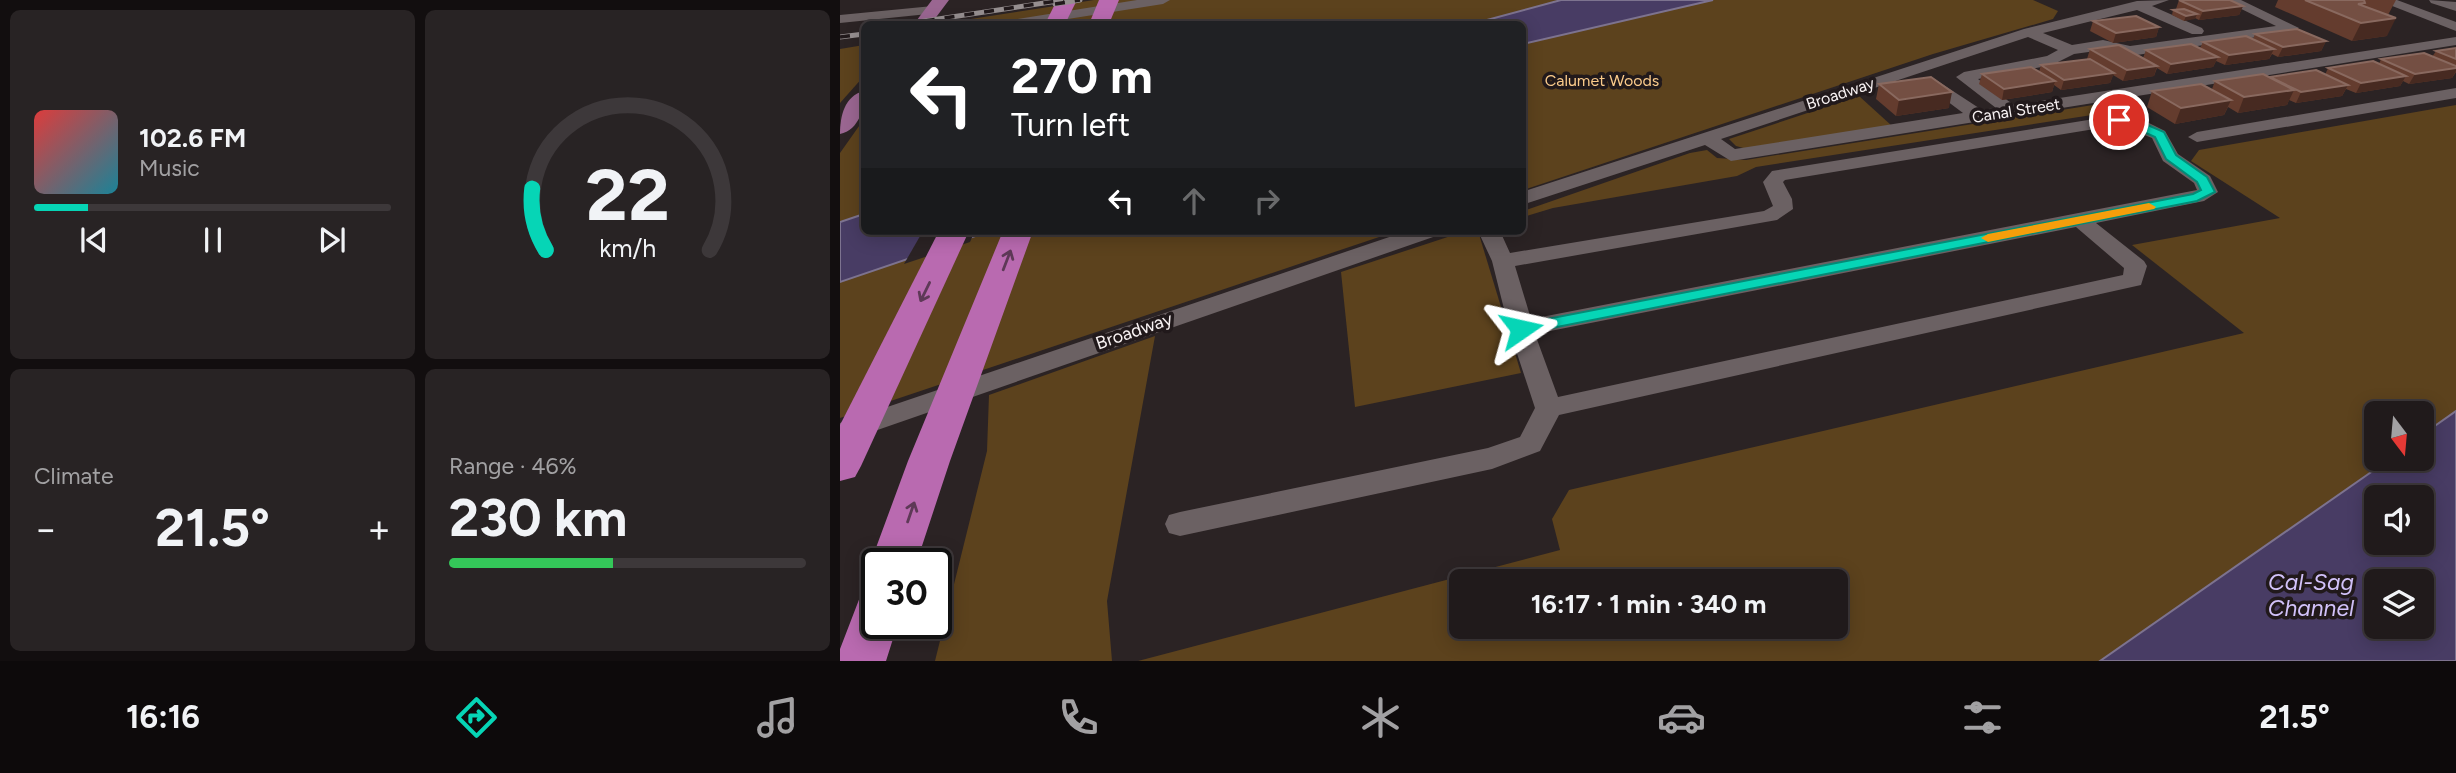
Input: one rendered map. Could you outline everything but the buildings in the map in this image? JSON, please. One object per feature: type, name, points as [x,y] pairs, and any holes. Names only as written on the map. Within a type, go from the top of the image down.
[{"type":"highway","points":[[1056,21],[1067,0]]},
{"type":"highway","points":[[1094,18],[1109,0]]},
{"type":"highway","points":[[840,466],[952,235]]},
{"type":"highway","points":[[899,548],[929,461],[1016,235]]},
{"type":"highway","points":[[861,661],[868,639]]},
{"type":"main road","points":[[924,21],[937,5]]},
{"type":"main road","points":[[840,109],[861,96]]},
{"type":"main road","points":[[840,128],[861,98]]},
{"type":"street","points":[[1053,21],[1094,18],[1163,0]]},
{"type":"street","name":"Broadway","points":[[1526,198],[2029,32],[2162,0]]},
{"type":"street","points":[[2189,39],[2297,30],[2230,0]]},
{"type":"street","points":[[2437,0],[2456,7]]},
{"type":"street","points":[[2381,3],[2456,27]]},
{"type":"street","points":[[840,19],[937,5]]},
{"type":"street","points":[[2137,5],[2189,39],[2213,62],[2238,75]]},
{"type":"street","points":[[2011,111],[1964,77],[2052,60],[2070,50],[2103,45],[2130,51],[2274,20]]},
{"type":"street","points":[[2029,32],[2070,50]]},
{"type":"street","name":"Canal Street","points":[[1706,137],[1731,155],[2357,56],[2395,42],[2426,54],[2456,41]]},
{"type":"street","points":[[2336,47],[2357,56]]},
{"type":"street","points":[[2290,67],[2320,80]]},
{"type":"street","points":[[1933,83],[1978,116]]},
{"type":"street","points":[[2178,84],[2205,99]]},
{"type":"street","points":[[2197,137],[2456,93]]},
{"type":"street","points":[[2354,96],[2376,107]]},
{"type":"street","points":[[2237,116],[2258,127]]},
{"type":"street","points":[[1503,261],[1770,216],[1783,209],[1782,199],[1773,182],[1779,175],[2119,120],[2139,125],[2160,135],[2171,157],[2203,180],[2208,192],[2197,197],[1521,329]]},
{"type":"street","points":[[1549,408],[2133,280],[2136,267],[2080,220]]},
{"type":"street","name":"Broadway","points":[[840,433],[1416,235]]},
{"type":"street","points":[[1180,524],[1492,458],[1530,444],[1549,408],[1521,329],[1503,261],[1491,235]]},
{"type":"green space","name":"Calumet Woods","points":[[1094,0],[2033,0],[2058,11],[2053,19],[1933,54],[1526,189],[1526,21],[958,21]]},
{"type":"green space","points":[[861,46],[861,79],[840,103],[840,49]]},
{"type":"green space","points":[[1859,96],[1892,126],[1747,149],[1736,146],[1729,139]]},
{"type":"green space","points":[[2118,101],[2131,109],[1756,167],[1737,176],[1553,208],[1526,216],[1526,210],[1690,153],[1707,150],[1717,158],[1746,160]]},
{"type":"green space","points":[[2456,105],[2456,411],[2434,427],[2434,401],[2364,401],[2364,471],[2373,471],[2100,661],[1138,661],[1449,579],[1449,639],[1848,639],[1848,569],[1488,569],[1560,550],[1552,519],[1569,490],[2244,333],[2132,245],[2280,218],[2191,161],[2199,150]]},
{"type":"green space","points":[[861,123],[861,235],[1385,235],[840,418],[840,153]]},
{"type":"green space","points":[[1454,235],[1479,235],[1521,373],[1355,407],[1341,272]]},
{"type":"green space","points":[[1155,336],[1107,601],[1112,661],[935,661],[940,639],[952,639],[952,592],[987,451],[989,395]]},
{"type":"water","points":[[1561,0],[1713,0],[1526,43],[1526,21],[1483,21]]},
{"type":"water","points":[[861,215],[861,235],[978,235],[840,282],[840,222]]},
{"type":"water","name":"Cal-Sag Channel","points":[[2456,411],[2456,661],[2100,661],[2373,471],[2434,471],[2434,427]]},
{"type":"pier","points":[[921,235],[973,235],[970,242],[904,264]]},
{"type":"railway","points":[[925,21],[1064,0]]},
{"type":"railway","points":[[1055,4],[1080,0]]},
{"type":"railway","points":[[840,37],[861,34]]},
{"type":"slow traffic","points":[[1988,238],[2149,207]]},
{"type":"route","points":[[1521,329],[2197,197],[2208,192],[2203,180],[2164,149],[2160,135],[2139,125],[2119,120]]}]
